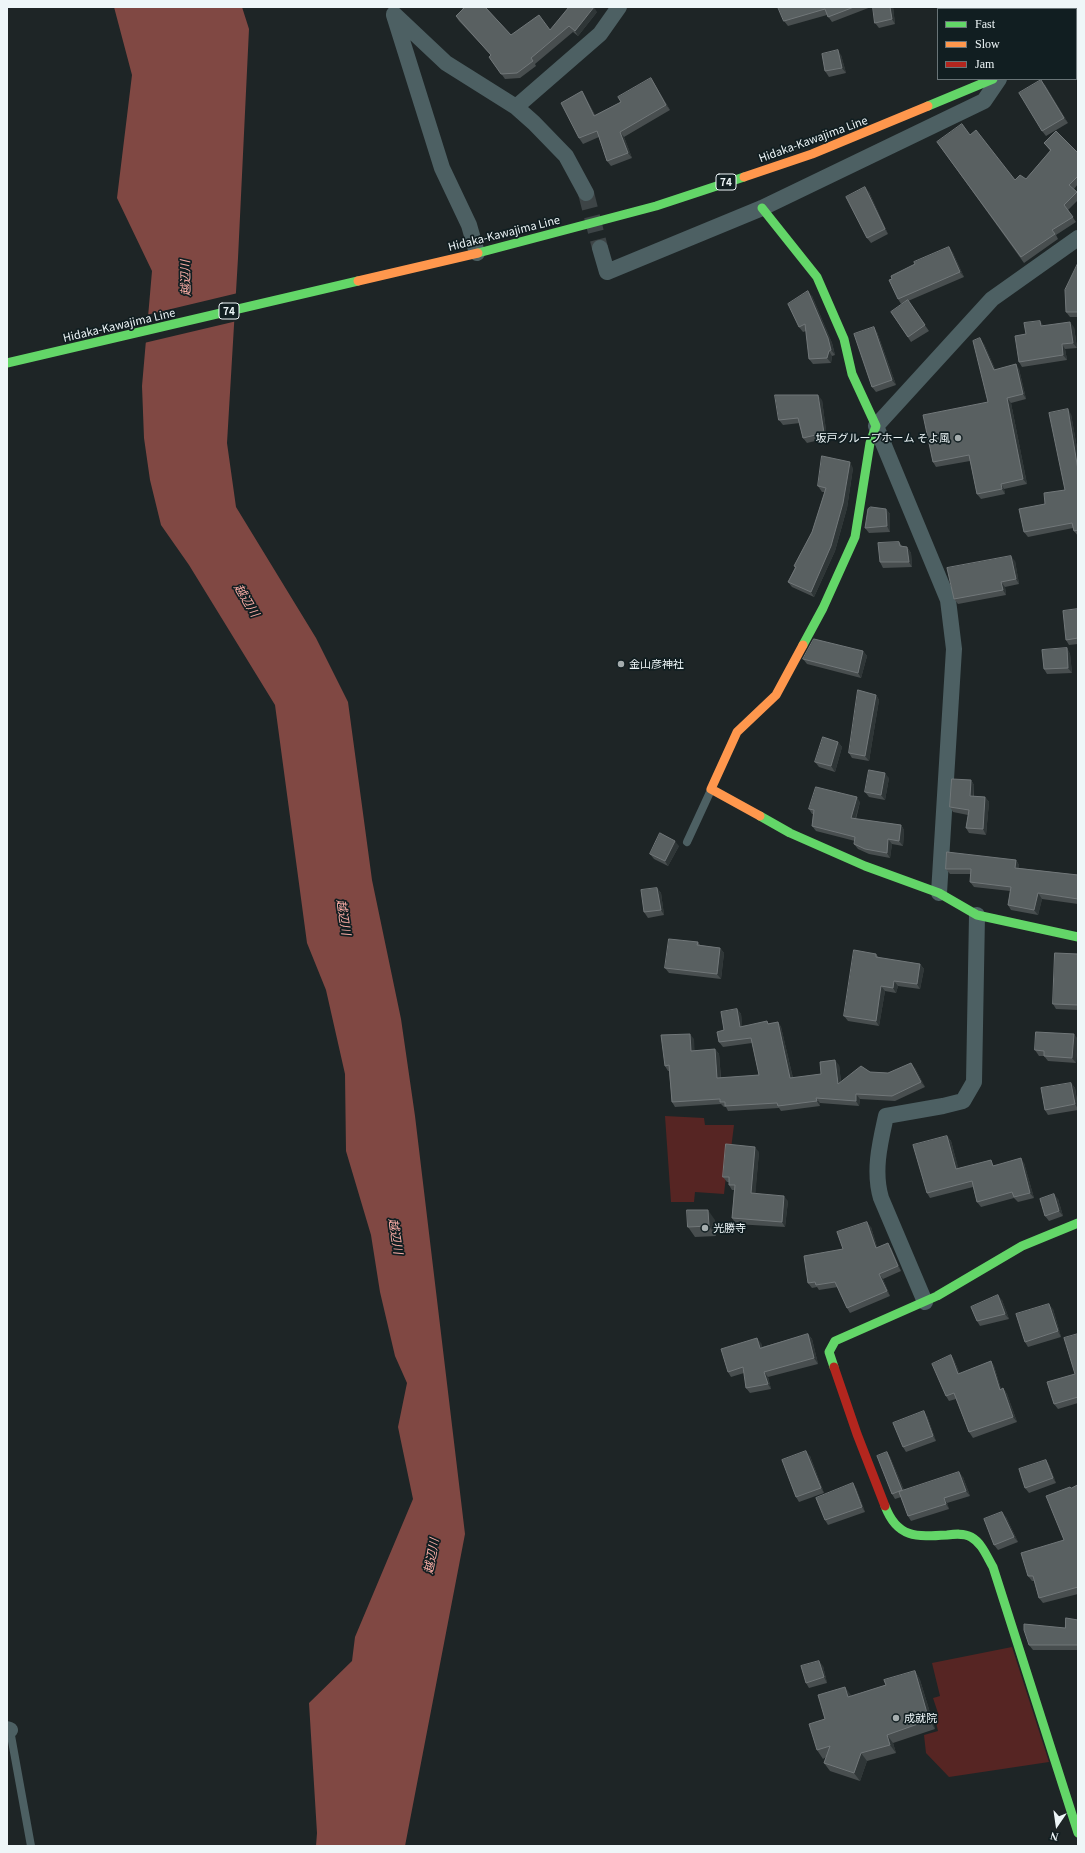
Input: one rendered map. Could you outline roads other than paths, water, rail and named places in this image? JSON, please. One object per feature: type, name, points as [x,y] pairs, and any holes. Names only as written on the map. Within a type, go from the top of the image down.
[{"type":"street","points":[[516,107],[600,34],[619,7]]},
{"type":"street","points":[[477,253],[469,225],[442,168],[394,14],[446,63],[516,107],[566,156],[586,192]]},
{"type":"street","name":"Hidaka-Kawajima Line","points":[[7,364],[477,253],[656,206],[812,154],[991,80]]},
{"type":"street","points":[[600,248],[607,272],[762,208],[984,101],[998,80]]},
{"type":"street","points":[[762,208],[817,277],[844,339],[852,374],[876,426],[948,600],[954,650],[939,893]]},
{"type":"street","points":[[1078,238],[992,299],[876,426],[870,443],[855,537],[823,608],[776,695],[737,732],[711,789],[790,833],[865,866],[939,893],[977,915],[1078,937]]},
{"type":"street","points":[[924,1302],[881,1198],[877,1183],[878,1151],[886,1116],[963,1101],[974,1082],[977,915]]},
{"type":"street","points":[[1078,1223],[1022,1246],[924,1302],[835,1341],[829,1352],[857,1434],[889,1517],[896,1527],[904,1533],[916,1537],[961,1534],[971,1537],[979,1544],[993,1567],[1078,1833]]},
{"type":"lane","points":[[687,842],[711,789]]},
{"type":"lane","points":[[8,1730],[31,1846]]},
{"type":"water","name":"越辺川","points":[[114,7],[242,7],[249,29],[227,443],[236,507],[316,638],[348,702],[372,880],[401,1019],[415,1116],[465,1534],[405,1846],[316,1846],[317,1833],[309,1703],[352,1661],[355,1637],[413,1499],[398,1427],[407,1383],[395,1356],[380,1292],[371,1235],[346,1151],[345,1074],[326,990],[307,943],[275,705],[189,565],[161,525],[150,480],[144,438],[142,386],[152,271],[117,198],[132,75]]},
{"type":"tunnel","points":[[586,193],[600,248]]},
{"type":"place","name":"坂戸グループホーム そよ風","points":[[958,438]]},
{"type":"place","name":"金山彦神社","points":[[621,664]]},
{"type":"place","name":"光勝寺","points":[[705,1228]]},
{"type":"place","name":"成就院","points":[[896,1718]]}]
